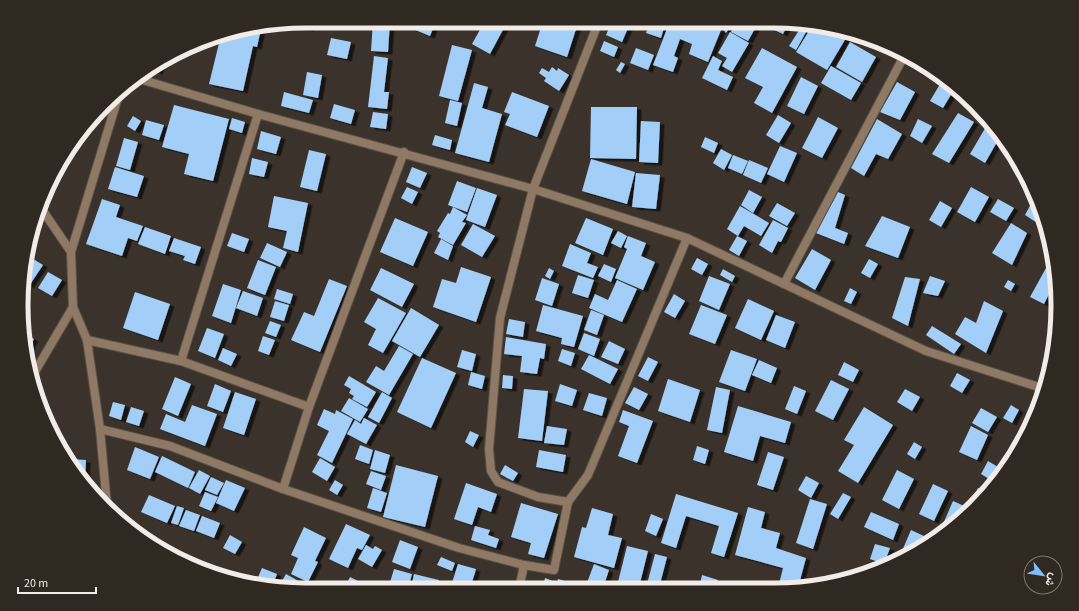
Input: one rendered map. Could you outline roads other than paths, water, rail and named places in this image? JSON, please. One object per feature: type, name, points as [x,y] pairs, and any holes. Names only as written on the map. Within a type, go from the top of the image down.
[{"type":"street","points":[[568,502],[538,497],[498,482],[491,471],[489,449],[500,318],[533,189],[596,28]]},
{"type":"street","points":[[784,284],[902,60]]},
{"type":"street","points":[[144,80],[258,114],[404,152],[533,189],[687,238],[926,351],[1039,387]]},
{"type":"street","points":[[106,499],[100,429],[87,340],[73,307],[71,252],[116,103]]},
{"type":"street","points":[[181,361],[258,114]]},
{"type":"street","points":[[283,489],[310,407],[404,152]]},
{"type":"street","points":[[44,213],[71,252]]},
{"type":"street","points":[[100,429],[170,446],[283,489],[459,548],[524,565],[554,570],[568,502],[588,475],[687,238]]},
{"type":"street","points":[[35,370],[73,307]]},
{"type":"street","points":[[87,340],[181,361],[310,407]]},
{"type":"street","points":[[520,583],[524,565]]}]
